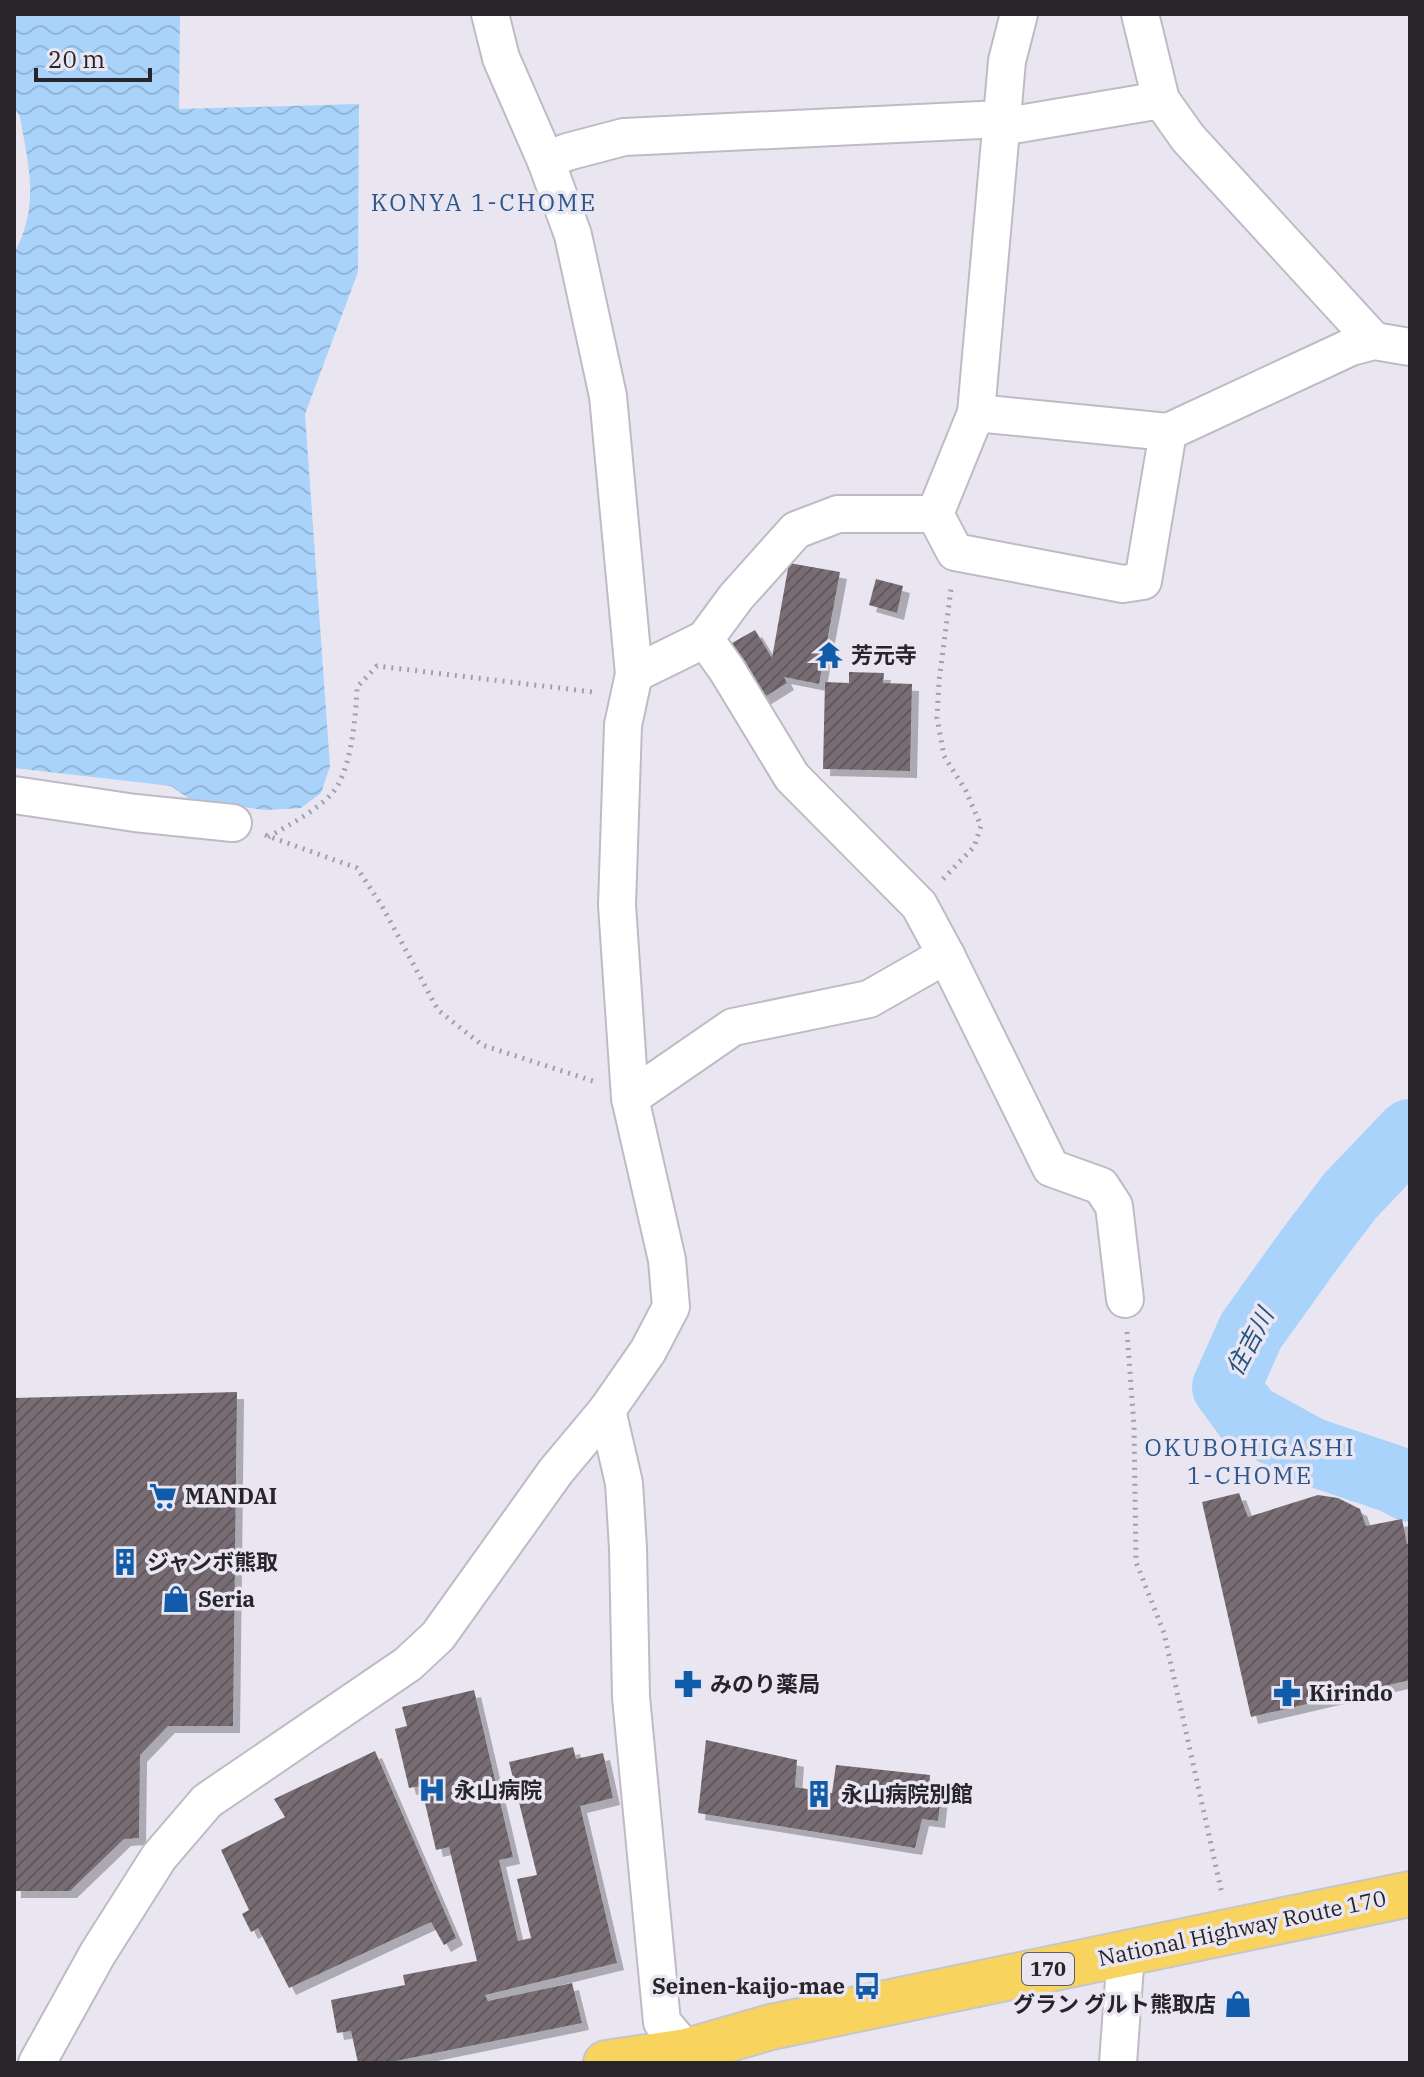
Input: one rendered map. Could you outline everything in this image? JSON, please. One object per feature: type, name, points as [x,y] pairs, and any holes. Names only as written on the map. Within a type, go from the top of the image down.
[{"type":"highway","name":"National Highway Route 170","points":[[606,2063],[692,2057],[771,2027],[1230,1929],[1410,1894]]},
{"type":"street","points":[[37,2063],[98,1953],[159,1857],[207,1801],[408,1664],[438,1636],[556,1471],[607,1410],[648,1351],[671,1307],[667,1260],[630,1098],[617,905],[623,725],[632,685],[608,396],[573,235],[546,161],[501,58],[490,14]]},
{"type":"street","points":[[1019,14],[1007,61],[976,413],[935,514],[955,552],[1123,584],[1143,581],[1168,432]]},
{"type":"street","points":[[1140,14],[1161,100],[1188,138],[1374,341]]},
{"type":"street","points":[[546,161],[567,152],[624,137],[1002,123],[1161,100]]},
{"type":"street","points":[[976,413],[1168,432],[1351,347],[1374,341],[1410,347]]},
{"type":"street","points":[[632,685],[705,639],[736,597],[796,530],[838,514],[935,514]]},
{"type":"street","points":[[705,639],[792,777],[919,905],[1051,1168],[1101,1186],[1114,1206],[1125,1299]]},
{"type":"street","points":[[14,795],[135,813],[233,823]]},
{"type":"street","points":[[630,1098],[733,1027],[869,999],[946,955]]},
{"type":"street","points":[[607,1410],[624,1483],[631,1697],[662,2022],[692,2057]]},
{"type":"street","points":[[1118,2063],[1126,1952]]},
{"type":"path","points":[[919,905],[974,847],[981,826],[966,791],[944,756],[937,718],[955,552]]},
{"type":"path","points":[[268,837],[306,815],[337,786],[355,726],[357,687],[377,666],[506,684],[632,685]]},
{"type":"path","points":[[233,823],[357,868],[382,906],[438,1010],[482,1045],[598,1082],[630,1098]]},
{"type":"path","points":[[1125,1299],[1134,1426],[1136,1562],[1164,1633],[1230,1929]]},
{"type":"water","points":[[14,14],[180,14],[179,109],[359,104],[358,272],[305,414],[330,766],[321,793],[301,808],[266,810],[191,800],[171,786],[14,768],[14,254],[27,219],[30,186],[20,117],[14,107]]},
{"type":"building","points":[[789,563],[840,572],[819,684],[784,677],[787,683],[758,701],[725,647],[755,630],[772,658]]},
{"type":"building","points":[[876,579],[903,586],[897,613],[869,605]]},
{"type":"building","points":[[849,672],[884,673],[883,683],[912,684],[910,771],[823,769],[825,682],[849,683]]},
{"type":"building","name":"ジャンボ熊取","points":[[237,1392],[233,1726],[168,1726],[140,1755],[139,1838],[124,1839],[70,1891],[14,1891],[14,1398]]},
{"type":"building","points":[[1239,1493],[1248,1517],[1318,1495],[1338,1498],[1360,1509],[1366,1526],[1402,1519],[1407,1544],[1410,1544],[1410,1680],[1251,1717],[1202,1502]]},
{"type":"building","points":[[474,1690],[513,1857],[499,1860],[518,1941],[531,1938],[517,1879],[537,1875],[509,1762],[573,1747],[576,1759],[603,1753],[613,1798],[580,1806],[617,1963],[485,1995],[488,2001],[572,1983],[582,2023],[386,2063],[358,2063],[351,2031],[337,2033],[331,2000],[405,1985],[403,1975],[477,1961],[449,1847],[436,1850],[421,1786],[409,1788],[395,1729],[407,1726],[402,1707]]},
{"type":"building","name":"永山病院別館","points":[[706,1740],[797,1760],[795,1787],[832,1793],[836,1765],[930,1775],[929,1791],[941,1795],[938,1821],[922,1819],[915,1848],[698,1813]]},
{"type":"building","points":[[375,1751],[456,1938],[444,1945],[431,1922],[289,1988],[258,1928],[251,1932],[242,1914],[249,1910],[221,1850],[285,1817],[274,1799]]},
{"type":"waterway","name":"住吉川","points":[[1410,1133],[1350,1196],[1309,1250],[1251,1331],[1226,1387],[1248,1417],[1310,1451],[1393,1479],[1410,1488]]},
{"type":"place","name":"芳元寺","points":[[829,655]]},
{"type":"place","name":"MANDAI","points":[[163,1496]]},
{"type":"place","name":"ジャンボ熊取","points":[[125,1562]]},
{"type":"place","name":"Seria","points":[[176,1599]]},
{"type":"place","name":"みのり薬局","points":[[688,1684]]},
{"type":"place","name":"Kirindo","points":[[1287,1693]]},
{"type":"place","name":"永山病院","points":[[432,1790]]},
{"type":"place","name":"永山病院別館","points":[[819,1794]]},
{"type":"place","name":"Seinen-kaijo-mae","points":[[867,1986]]},
{"type":"place","name":"グラン グルト熊取店","points":[[1238,2004]]},
{"type":"district","name":"KONYA 1-CHOME","points":[[484,203]]},
{"type":"district","name":"OKUBOHIGASHI 1-CHOME","points":[[1250,1462]]}]
